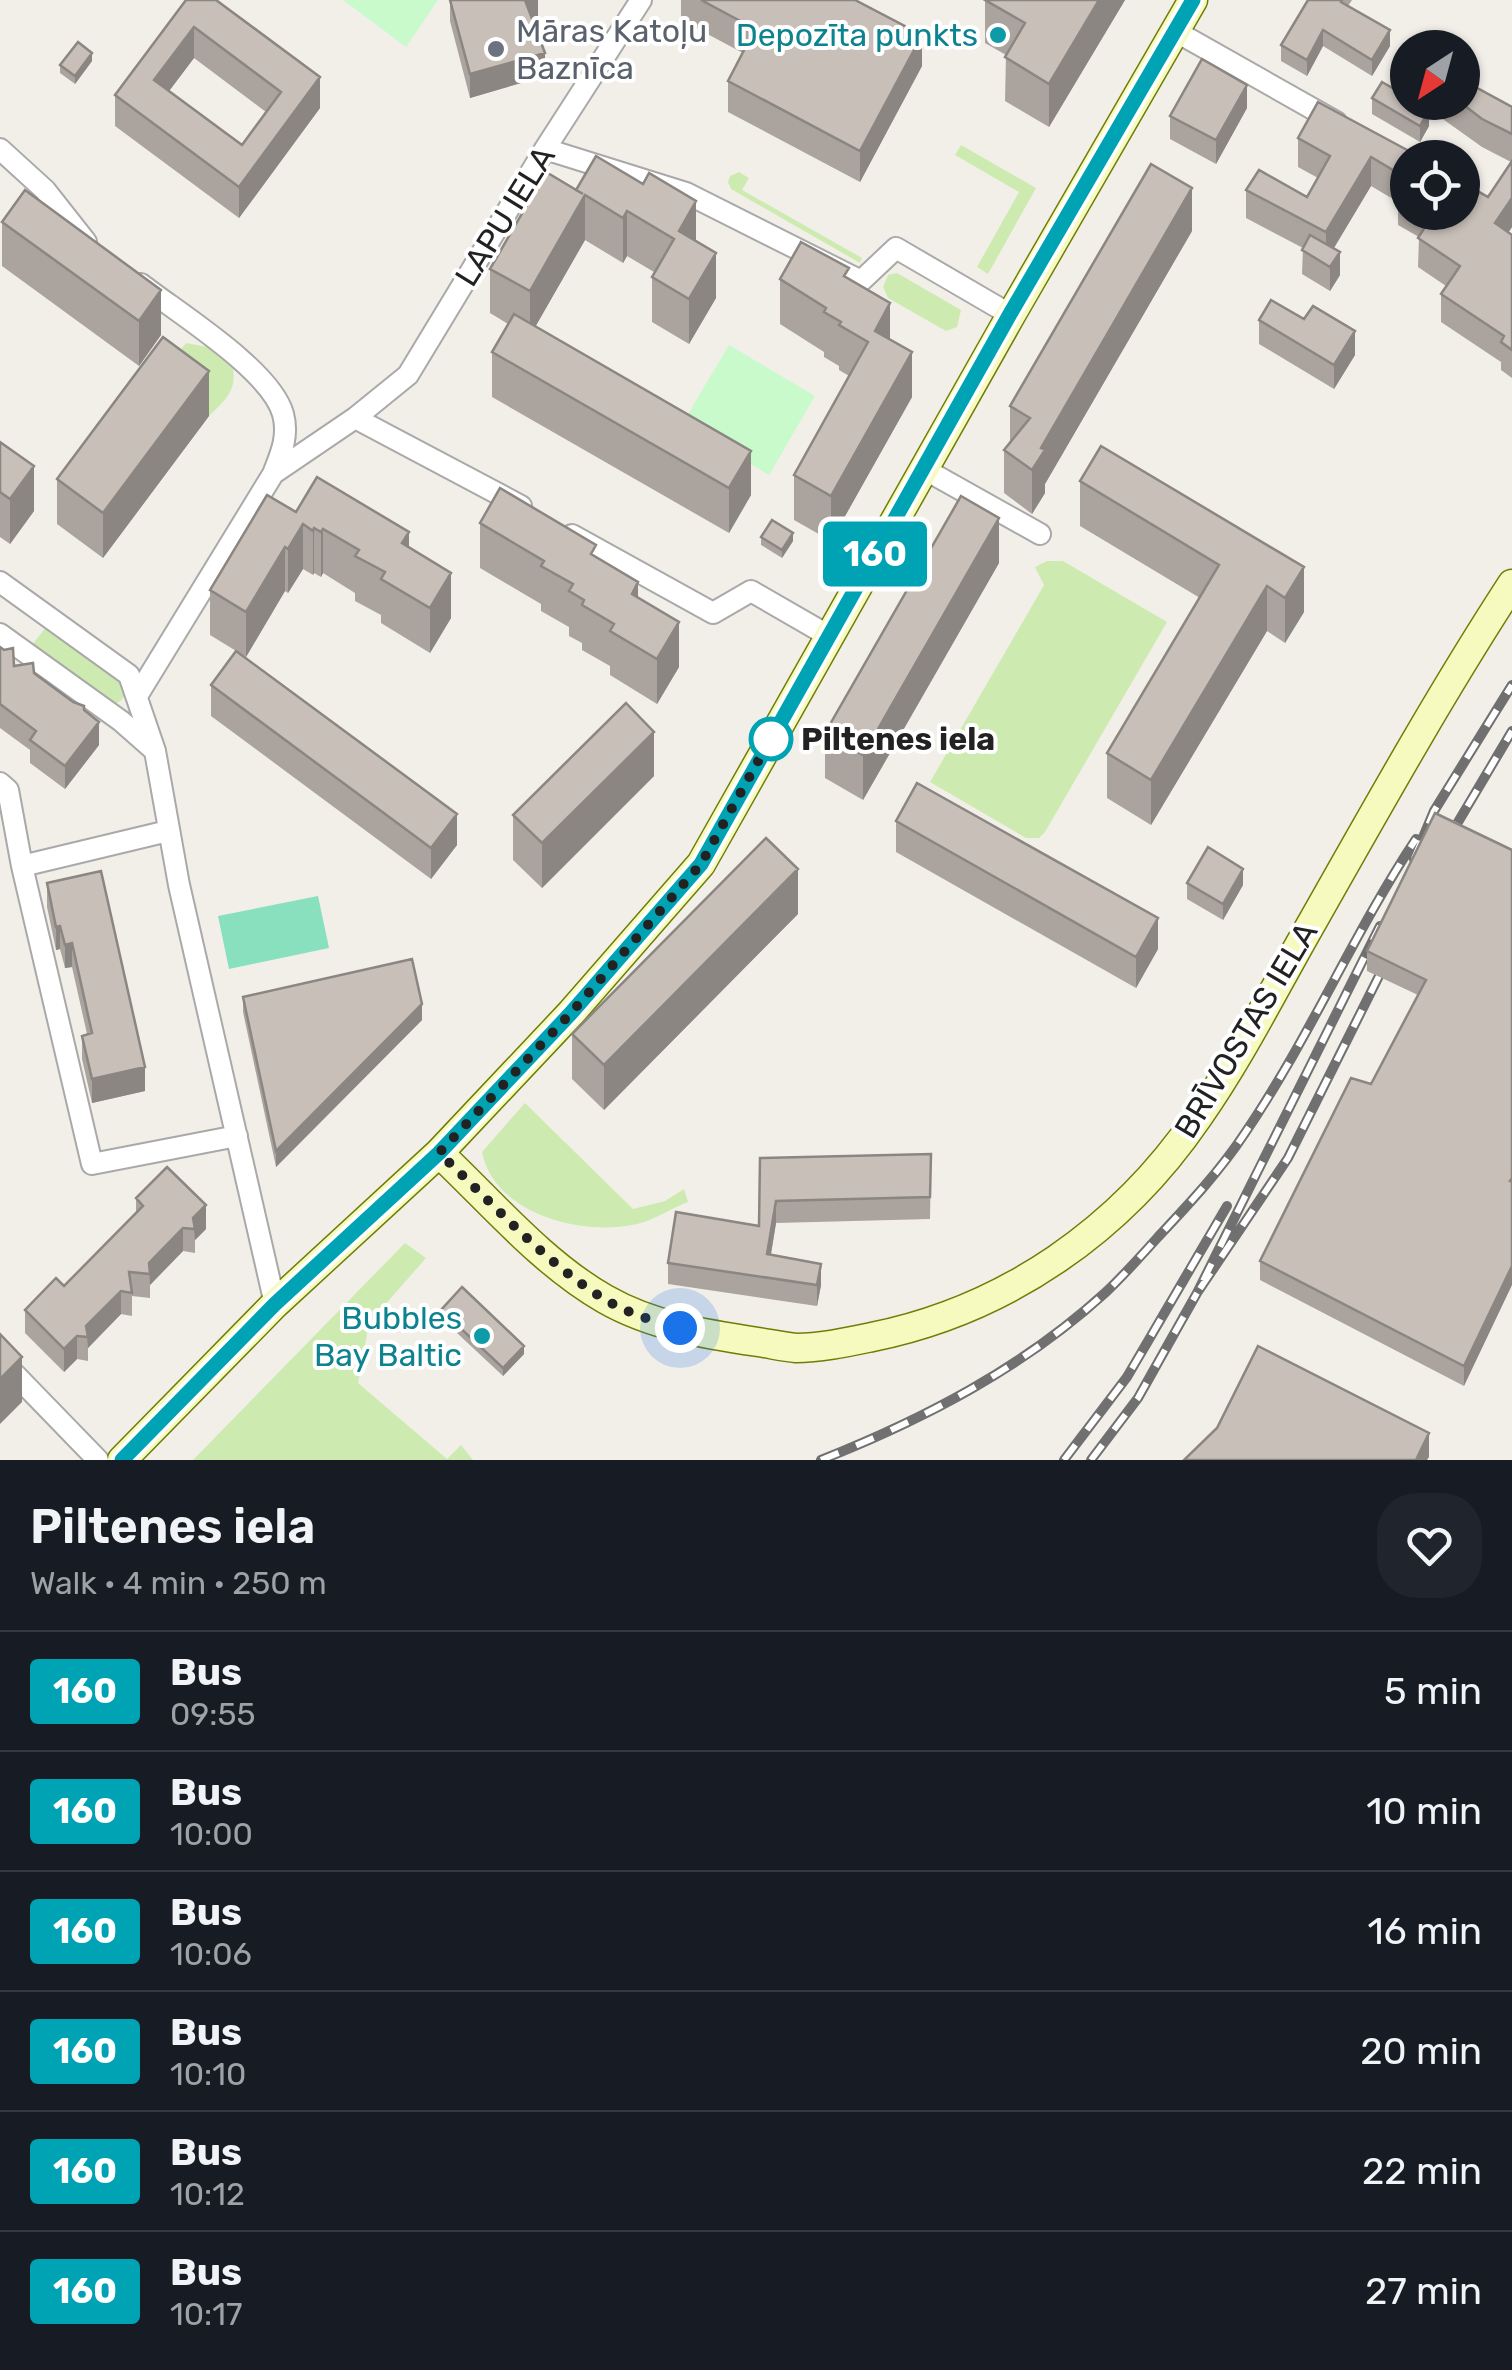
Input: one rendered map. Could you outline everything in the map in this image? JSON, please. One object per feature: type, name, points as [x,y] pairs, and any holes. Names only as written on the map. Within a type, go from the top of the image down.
[{"type":"main road","points":[[122,1460],[275,1304],[439,1153],[571,1013],[701,864],[1010,314],[1193,0]]},
{"type":"main road","name":"BRĪVOSTAS IELA","points":[[439,1153],[525,1236],[601,1297],[629,1312],[706,1335],[796,1348],[847,1342],[916,1328],[988,1300],[1045,1268],[1092,1233],[1142,1188],[1198,1118],[1462,660],[1512,584]]},
{"type":"street","name":"LAPU IELA","points":[[273,474],[355,418],[408,375],[545,149],[642,0]]},
{"type":"street","points":[[1175,31],[1358,134]]},
{"type":"street","points":[[0,149],[45,190],[85,241],[100,253]]},
{"type":"street","points":[[545,149],[686,193],[861,281],[896,248],[1010,314]]},
{"type":"street","points":[[130,276],[273,389],[284,416],[285,443],[273,474],[137,696]]},
{"type":"street","points":[[355,418],[713,613],[751,590],[829,636]]},
{"type":"street","points":[[924,469],[1040,534]]},
{"type":"street","points":[[0,582],[129,676],[137,696],[155,751],[168,831],[275,1304]]},
{"type":"street","points":[[0,634],[155,751]]},
{"type":"street","points":[[0,783],[8,790],[92,1164],[237,1136]]},
{"type":"street","points":[[22,866],[168,831]]},
{"type":"street","points":[[0,1359],[98,1460]]},
{"type":"green space","points":[[343,0],[438,0],[406,47]]},
{"type":"green space","points":[[961,145],[1036,188],[988,274],[977,267],[1019,192],[955,155]]},
{"type":"green space","points":[[739,172],[749,178],[742,190],[862,258],[860,263],[731,189],[730,176]]},
{"type":"green space","points":[[897,273],[961,310],[957,327],[946,331],[888,298],[883,287],[888,275]]},
{"type":"green space","points":[[186,343],[213,348],[232,364],[230,393],[209,416],[174,358]]},
{"type":"green space","points":[[729,345],[815,396],[769,475],[682,424]]},
{"type":"green space","points":[[1047,561],[1063,561],[1167,622],[1045,832],[1039,838],[1026,838],[930,782],[1044,585],[1035,567]]},
{"type":"green space","points":[[47,626],[125,683],[120,701],[114,705],[31,646]]},
{"type":"green space","points":[[318,896],[329,948],[229,969],[218,916]]},
{"type":"green space","points":[[525,1103],[633,1209],[665,1201],[684,1189],[688,1202],[644,1222],[615,1227],[567,1223],[522,1205],[490,1173],[482,1152]]},
{"type":"green space","points":[[405,1243],[426,1258],[369,1323],[358,1383],[447,1459],[461,1445],[473,1460],[193,1460]]},
{"type":"building","points":[[186,0],[216,0],[320,77],[239,187],[115,95]],"holes":[[[194,27],[281,92],[242,145],[154,80]]]},
{"type":"building","name":"Māras Katoļu Baznīca","points":[[450,0],[525,0],[545,53],[470,74]]},
{"type":"building","points":[[701,0],[855,0],[922,35],[860,151],[728,81],[755,29]]},
{"type":"building","points":[[985,0],[1099,0],[1049,84],[1005,57],[1025,23]]},
{"type":"building","points":[[1308,0],[1342,0],[1390,30],[1372,60],[1323,30],[1307,60],[1281,45]]},
{"type":"building","points":[[78,42],[92,53],[75,76],[60,65]]},
{"type":"building","points":[[1202,59],[1247,85],[1216,140],[1170,116]]},
{"type":"building","points":[[1382,82],[1390,87],[1390,108],[1372,98]]},
{"type":"building","points":[[1480,89],[1512,107],[1512,134],[1482,119]]},
{"type":"building","points":[[1318,102],[1390,141],[1390,168],[1371,157],[1326,232],[1246,190],[1259,170],[1307,197],[1330,156],[1298,138]]},
{"type":"building","points":[[596,156],[643,184],[649,173],[696,201],[679,231],[716,253],[689,299],[652,277],[674,239],[627,211],[623,218],[585,195],[530,291],[490,269],[546,172],[576,190]]},
{"type":"building","points":[[1512,161],[1512,198],[1495,223],[1512,235],[1512,350],[1501,342],[1504,336],[1441,294],[1460,266],[1418,238],[1423,230],[1480,230],[1480,192],[1488,197]]},
{"type":"building","points":[[1151,164],[1192,188],[1041,448],[1045,450],[1032,470],[1004,450],[1030,418],[1010,406]]},
{"type":"building","points":[[25,190],[161,290],[139,321],[2,222]]},
{"type":"building","points":[[1310,235],[1340,252],[1330,267],[1302,250]]},
{"type":"building","points":[[801,242],[849,268],[844,276],[890,303],[875,331],[912,352],[831,496],[794,475],[868,342],[839,325],[841,322],[824,312],[826,308],[780,279]]},
{"type":"building","points":[[1271,300],[1304,319],[1313,306],[1355,331],[1334,365],[1259,320]]},
{"type":"building","points":[[514,314],[751,451],[729,488],[492,352]]},
{"type":"building","points":[[163,337],[209,371],[103,513],[57,479]]},
{"type":"building","points":[[0,442],[34,466],[10,499],[0,492]]},
{"type":"building","points":[[1101,446],[1304,567],[1285,598],[1267,586],[1151,780],[1107,753],[1219,565],[1080,481]]},
{"type":"building","points":[[317,477],[409,532],[402,543],[451,573],[430,608],[381,579],[385,572],[355,556],[359,550],[323,529],[313,531],[303,524],[246,612],[210,590],[267,495],[296,512]]},
{"type":"building","points":[[500,488],[596,545],[591,554],[638,582],[632,594],[679,622],[657,659],[610,631],[614,624],[582,605],[584,600],[569,591],[573,584],[541,566],[544,561],[480,523]]},
{"type":"building","points":[[961,496],[999,518],[863,755],[825,733]]},
{"type":"building","points":[[772,520],[793,533],[782,550],[761,537]]},
{"type":"building","points":[[0,647],[13,648],[14,666],[33,663],[34,673],[84,706],[99,722],[65,766],[30,740],[36,731],[0,704]]},
{"type":"building","points":[[236,651],[457,814],[431,848],[211,685]]},
{"type":"building","points":[[626,703],[654,732],[542,843],[513,815]]},
{"type":"building","points":[[917,783],[1158,918],[1136,957],[896,821]]},
{"type":"building","points":[[1435,813],[1512,850],[1512,1266],[1464,1366],[1260,1261],[1351,1078],[1371,1084],[1426,980],[1367,951]]},
{"type":"building","points":[[766,838],[798,869],[604,1065],[572,1034]]},
{"type":"building","points":[[1208,847],[1243,869],[1223,904],[1187,883]]},
{"type":"building","points":[[101,871],[145,1067],[92,1079],[82,1036],[92,1033],[72,943],[65,945],[60,926],[56,927],[47,883]]},
{"type":"building","points":[[412,959],[422,1004],[276,1151],[243,997]]},
{"type":"building","points":[[931,1154],[930,1197],[776,1201],[767,1254],[821,1264],[817,1285],[668,1263],[676,1212],[759,1226],[760,1158]]},
{"type":"building","points":[[167,1167],[206,1205],[193,1218],[195,1229],[183,1228],[149,1263],[150,1274],[129,1272],[132,1293],[121,1291],[86,1326],[88,1337],[77,1336],[64,1349],[25,1310],[56,1278],[64,1286],[143,1206],[136,1198]]},
{"type":"building","name":"Bubbles Bay Baltic","points":[[462,1287],[524,1346],[503,1368],[441,1310]]},
{"type":"building","points":[[0,1334],[22,1357],[0,1379]]},
{"type":"building","points":[[1258,1346],[1429,1433],[1416,1460],[1184,1460],[1217,1428]]},
{"type":"railway","points":[[1414,859],[1434,811],[1512,685]]},
{"type":"railway","points":[[1448,839],[1512,731]]},
{"type":"railway","points":[[821,1460],[935,1409],[1007,1368],[1074,1319],[1126,1272],[1204,1187],[1245,1133],[1416,839]]},
{"type":"railway","points":[[1379,976],[1288,1158],[1197,1293],[1380,926]]},
{"type":"railway","points":[[1064,1460],[1127,1377],[1227,1206]]},
{"type":"railway","points":[[1091,1460],[1138,1398],[1197,1293]]},
{"type":"bus line","name":"160","points":[[122,1460],[275,1304],[439,1153],[571,1013],[701,864],[1010,314],[1193,0]]},
{"type":"place","name":"Depozīta punkts","points":[[998,35]]},
{"type":"place","name":"Māras Katoļu Baznīca","points":[[496,49]]},
{"type":"place","name":"Piltenes iela","points":[[771,739]]},
{"type":"place","name":"Bubbles Bay Baltic","points":[[482,1336]]},
{"type":"route","points":[[680,1328],[629,1312],[601,1297],[525,1236],[439,1153],[571,1013],[701,864],[776,729],[771,739]]}]
